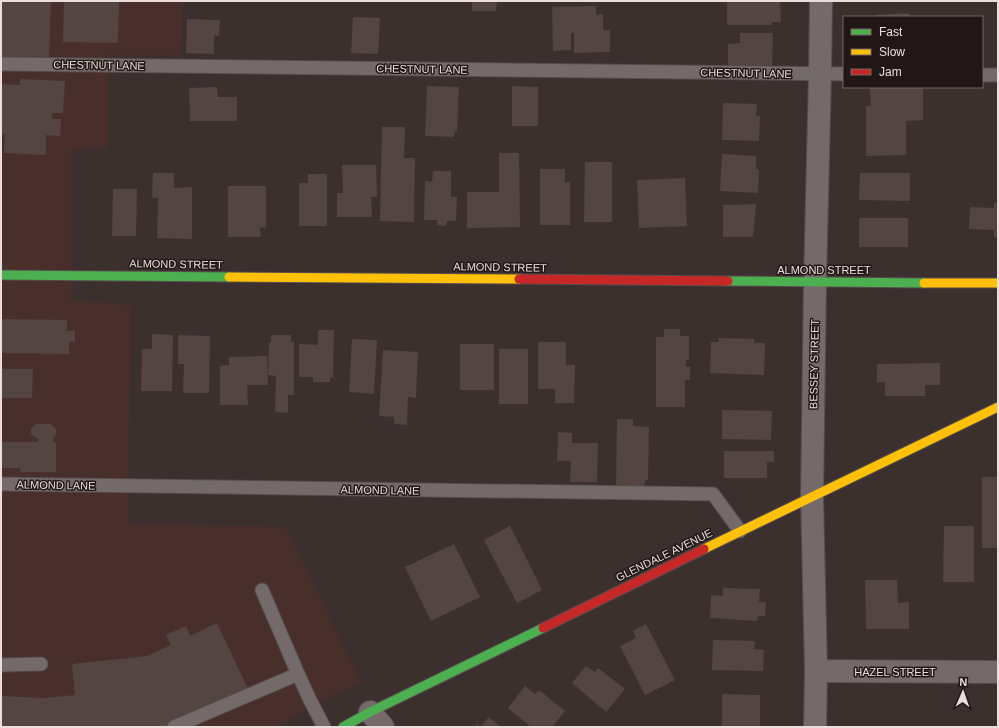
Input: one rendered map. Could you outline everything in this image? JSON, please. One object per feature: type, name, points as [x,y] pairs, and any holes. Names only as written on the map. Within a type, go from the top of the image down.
[{"type":"street","name":"BESSEY STREET","points":[[815,727],[816,671],[812,496],[821,1]]},
{"type":"street","name":"ALMOND STREET","points":[[1,275],[998,283]]},
{"type":"street","name":"GLENDALE AVENUE","points":[[343,727],[377,720],[740,531],[998,407]]},
{"type":"street","name":"HAZEL STREET","points":[[816,671],[998,672]]},
{"type":"lane","name":"CHESTNUT LANE","points":[[1,64],[843,74]]},
{"type":"lane","points":[[983,75],[998,75]]},
{"type":"lane","name":"ALMOND LANE","points":[[1,484],[713,494],[740,531]]},
{"type":"lane","points":[[262,590],[298,674],[324,727]]},
{"type":"lane","points":[[1,665],[41,664]]},
{"type":"lane","points":[[174,727],[298,674]]},
{"type":"shaded area","points":[[1,1],[183,1],[181,56],[109,55],[108,148],[72,150],[71,300],[131,305],[128,523],[285,527],[362,683],[325,699],[276,727],[1,727]]},
{"type":"building","points":[[1,1],[51,1],[49,60],[1,59]]},
{"type":"building","points":[[64,1],[119,1],[118,43],[63,42]]},
{"type":"building","points":[[472,1],[497,1],[496,11],[472,11]]},
{"type":"building","points":[[727,1],[780,1],[781,22],[772,22],[772,25],[727,25]]},
{"type":"building","points":[[596,6],[596,15],[603,14],[603,30],[610,30],[610,52],[574,53],[574,33],[571,33],[571,50],[553,51],[552,7]]},
{"type":"building","points":[[909,13],[910,16],[875,16]]},
{"type":"building","points":[[353,17],[380,18],[378,54],[351,53]]},
{"type":"building","points":[[187,19],[220,20],[219,36],[214,35],[214,54],[186,53]]},
{"type":"building","points":[[740,33],[773,33],[772,69],[728,68],[728,44],[740,43]]},
{"type":"building","points":[[20,79],[65,81],[63,113],[52,113],[52,119],[61,119],[60,136],[46,135],[46,155],[4,153],[5,134],[1,134],[1,84],[20,85]]},
{"type":"building","points":[[427,86],[459,87],[457,131],[455,131],[454,137],[425,136]]},
{"type":"building","points":[[512,86],[538,87],[538,126],[512,126]]},
{"type":"building","points":[[217,87],[218,97],[237,97],[237,121],[190,121],[189,88]]},
{"type":"building","points":[[870,88],[923,88],[923,120],[906,121],[906,155],[866,156],[866,106],[871,106]]},
{"type":"building","points":[[723,103],[757,104],[756,116],[760,116],[759,141],[722,140]]},
{"type":"building","points":[[382,127],[405,127],[404,158],[415,158],[414,222],[380,221]]},
{"type":"building","points":[[499,153],[519,153],[520,227],[467,228],[467,192],[499,192]]},
{"type":"building","points":[[722,154],[756,156],[756,169],[759,169],[758,193],[720,191]]},
{"type":"building","points":[[585,162],[612,162],[612,222],[584,222]]},
{"type":"building","points":[[342,165],[376,165],[377,197],[371,197],[372,217],[337,217],[337,193],[343,193]]},
{"type":"building","points":[[540,169],[565,169],[565,182],[570,182],[570,225],[540,225]]},
{"type":"building","points":[[433,171],[451,171],[451,197],[457,197],[456,221],[447,221],[446,226],[437,225],[437,220],[424,220],[425,181],[432,182]]},
{"type":"building","points":[[153,173],[174,173],[174,188],[192,187],[192,239],[157,238],[158,198],[152,198]]},
{"type":"building","points":[[860,173],[910,173],[910,201],[859,200]]},
{"type":"building","points":[[308,174],[327,174],[327,226],[299,226],[299,183],[308,183]]},
{"type":"building","points":[[685,178],[687,226],[639,228],[637,180]]},
{"type":"building","points":[[228,186],[266,186],[266,228],[260,227],[261,237],[228,237]]},
{"type":"building","points":[[113,189],[137,189],[136,236],[112,236]]},
{"type":"building","points":[[994,203],[998,203],[998,237],[994,237],[994,230],[969,229],[970,207],[994,208]]},
{"type":"building","points":[[756,204],[753,237],[723,237],[723,205]]},
{"type":"building","points":[[859,218],[908,218],[908,247],[859,247]]},
{"type":"building","points":[[1,319],[67,320],[67,331],[75,331],[75,342],[69,342],[69,354],[1,353]]},
{"type":"building","points":[[664,329],[680,329],[680,336],[689,336],[689,360],[686,360],[686,367],[690,367],[690,380],[685,380],[685,407],[656,407],[656,337],[664,337]]},
{"type":"building","points":[[318,330],[334,330],[333,378],[330,377],[330,382],[313,382],[313,377],[299,377],[299,344],[318,345]]},
{"type":"building","points":[[152,334],[173,335],[172,391],[141,391],[142,349],[152,349]]},
{"type":"building","points":[[178,335],[210,336],[209,393],[183,393],[184,364],[178,364]]},
{"type":"building","points":[[271,335],[291,335],[291,342],[294,342],[294,395],[288,395],[288,413],[275,412],[276,376],[268,375],[269,343],[271,343]]},
{"type":"building","points":[[719,338],[754,339],[754,343],[765,343],[764,375],[710,373],[711,342],[719,342]]},
{"type":"building","points":[[352,339],[377,340],[374,394],[349,392]]},
{"type":"building","points":[[538,342],[566,342],[566,365],[575,365],[574,403],[555,403],[555,389],[538,389]]},
{"type":"building","points":[[460,344],[494,344],[494,390],[460,390]]},
{"type":"building","points":[[499,349],[528,349],[528,404],[499,404]]},
{"type":"building","points":[[383,350],[418,352],[416,398],[408,397],[407,425],[394,424],[394,417],[379,416]]},
{"type":"building","points":[[267,356],[268,385],[247,385],[248,405],[220,405],[220,366],[229,365],[229,357]]},
{"type":"building","points":[[940,363],[940,385],[925,385],[925,396],[885,396],[885,382],[877,382],[877,364]]},
{"type":"building","points":[[1,369],[33,369],[32,398],[1,398]]},
{"type":"building","points":[[722,410],[772,411],[771,440],[722,439]]},
{"type":"building","points":[[617,419],[633,419],[633,426],[649,427],[648,480],[645,480],[644,492],[616,491]]},
{"type":"building","points":[[36,424],[51,424],[56,429],[56,435],[53,438],[53,442],[56,442],[56,472],[20,472],[21,468],[1,468],[1,442],[38,442],[38,439],[31,434],[31,429]]},
{"type":"building","points":[[558,432],[572,433],[572,443],[598,443],[597,482],[570,482],[571,461],[557,461]]},
{"type":"building","points":[[724,451],[774,451],[774,462],[767,462],[767,478],[724,478]]},
{"type":"building","points":[[982,477],[998,477],[998,548],[982,548]]},
{"type":"building","points":[[510,526],[542,590],[517,603],[484,540]]},
{"type":"building","points":[[944,526],[974,526],[974,582],[943,582]]},
{"type":"building","points":[[454,544],[480,597],[431,621],[405,567]]},
{"type":"building","points":[[865,580],[897,580],[898,603],[909,602],[909,629],[866,629]]},
{"type":"building","points":[[723,588],[760,589],[759,602],[766,602],[765,616],[758,616],[757,621],[710,618],[711,595],[723,596]]},
{"type":"building","points":[[217,623],[248,689],[167,727],[1,727],[1,696],[45,698],[75,695],[72,664],[147,656],[171,645],[166,635],[186,626],[190,636]]},
{"type":"building","points":[[646,624],[675,680],[645,695],[620,646],[636,638],[633,631]]},
{"type":"building","points":[[713,640],[755,641],[754,649],[764,650],[763,671],[712,670]]},
{"type":"building","points":[[586,666],[595,672],[598,668],[625,689],[606,712],[572,683]]},
{"type":"building","points":[[525,686],[535,694],[539,690],[565,711],[552,727],[531,727],[508,708]]},
{"type":"building","points":[[722,694],[760,695],[760,726],[722,726]]},
{"type":"building","points":[[489,717],[501,727],[480,727]]},
{"type":"traffic: fast","points":[[1,275],[229,277]]},
{"type":"traffic: fast","points":[[728,281],[924,283]]},
{"type":"traffic: fast","points":[[343,727],[370,712],[543,628]]},
{"type":"traffic: slow","points":[[229,277],[519,279]]},
{"type":"traffic: slow","points":[[924,283],[998,283]]},
{"type":"traffic: slow","points":[[704,549],[998,407]]},
{"type":"traffic: jam","points":[[519,279],[728,281]]},
{"type":"traffic: jam","points":[[543,628],[704,549]]}]
